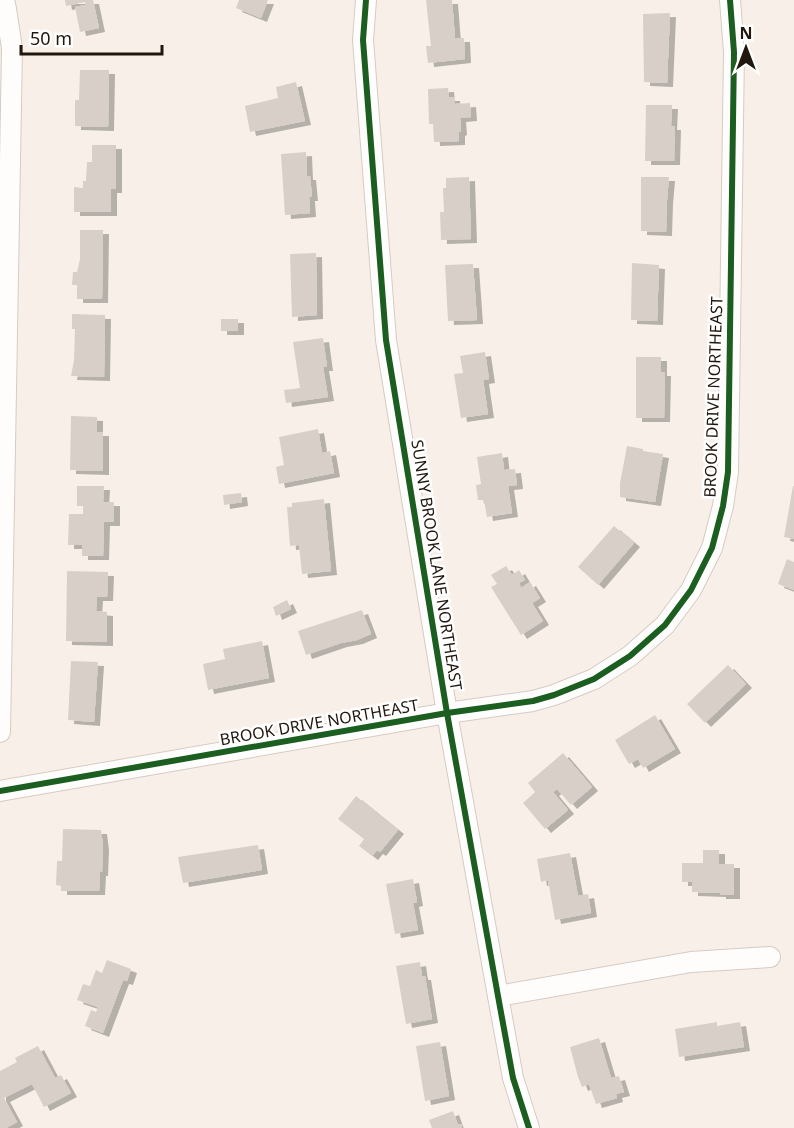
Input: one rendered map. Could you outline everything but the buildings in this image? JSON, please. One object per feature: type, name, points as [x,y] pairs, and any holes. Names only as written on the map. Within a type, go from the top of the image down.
[{"type":"street","points":[[0,732],[5,211],[12,48],[4,0]]},
{"type":"street","name":"SUNNY BROOK LANE NORTHEAST","points":[[366,0],[363,40],[386,340],[447,713],[498,996],[513,1078],[529,1128]]},
{"type":"street","name":"BROOK DRIVE NORTHEAST","points":[[0,791],[447,713],[533,701],[594,679],[630,656],[665,625],[691,590],[712,548],[723,506],[728,472],[734,52],[730,0]]},
{"type":"street","points":[[498,996],[691,962],[770,957]]},
{"type":"cycle path","points":[[366,0],[363,40],[386,340],[447,713],[498,996],[513,1078],[529,1128]]},
{"type":"cycle path","points":[[0,791],[447,713],[533,701],[594,679],[630,656],[665,625],[691,590],[712,548],[723,506],[728,472],[734,52],[730,0]]}]
